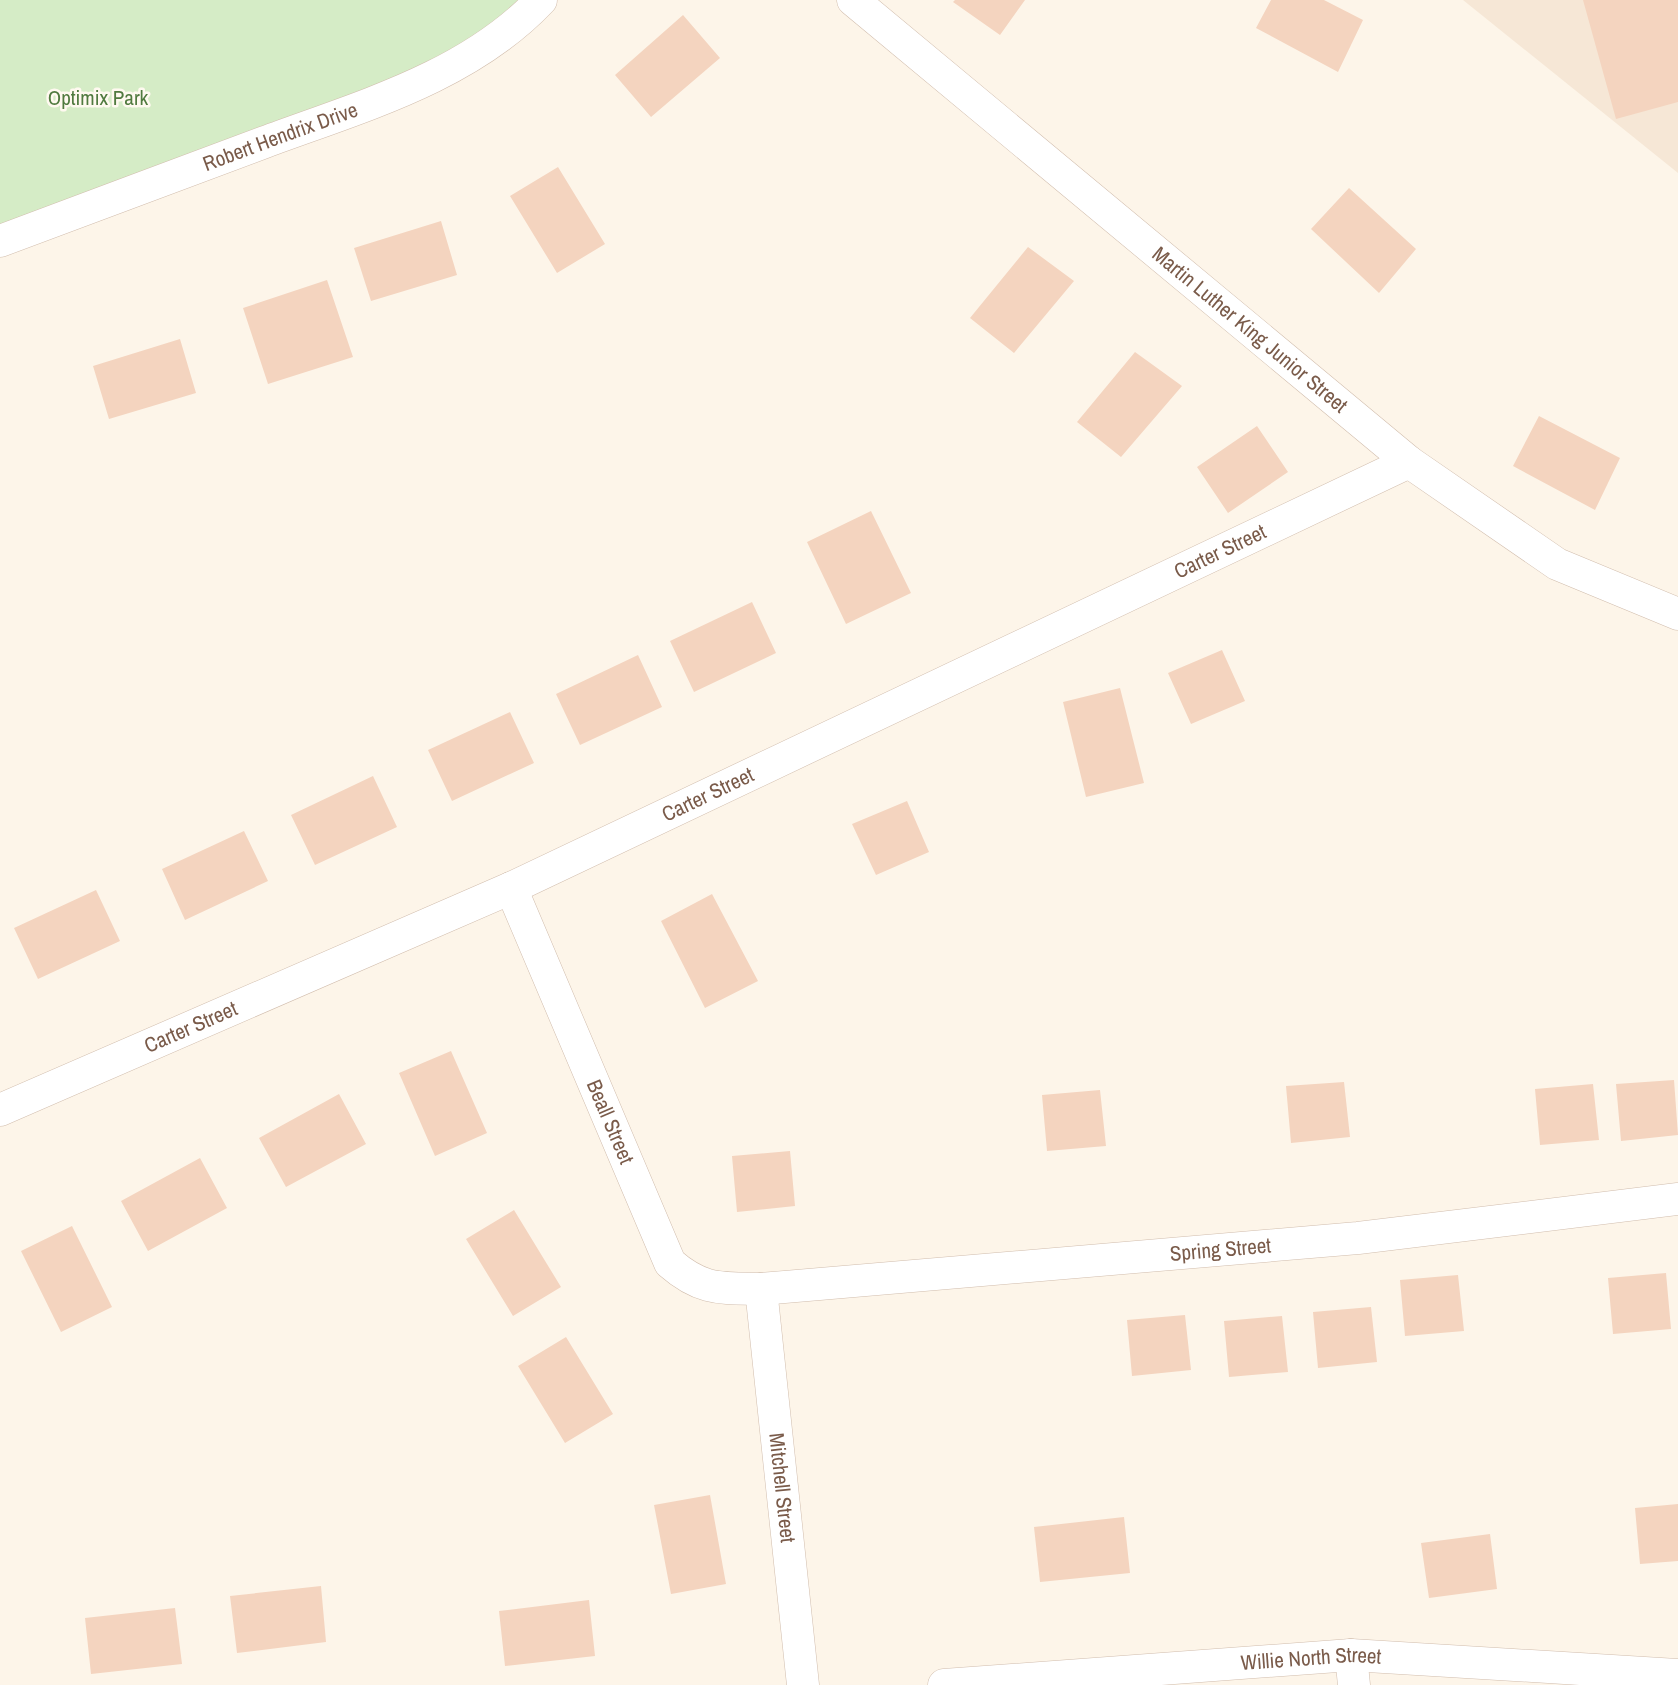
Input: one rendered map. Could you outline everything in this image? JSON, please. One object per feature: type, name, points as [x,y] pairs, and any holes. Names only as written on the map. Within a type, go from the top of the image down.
[{"type":"street","name":"Robert Hendrix Drive","points":[[0,241],[373,102],[457,67],[518,25],[541,0]]},
{"type":"street","name":"Martin Luther King Junior Street","points":[[853,0],[1409,462],[1557,564],[1678,614]]},
{"type":"street","name":"Carter Street","points":[[0,1110],[511,888],[1409,462]]},
{"type":"street","name":"Beall Street","points":[[511,888],[670,1263],[686,1277],[707,1288],[761,1289]]},
{"type":"street","name":"Spring Street","points":[[761,1289],[1358,1238],[1678,1199]]},
{"type":"street","name":"Mitchell Street","points":[[761,1289],[803,1685]]},
{"type":"street","name":"Willie North Street","points":[[944,1685],[1352,1670],[1678,1675]]},
{"type":"shaded area","points":[[1463,0],[1678,0],[1678,173]]},
{"type":"green space","name":"Optimix Park","points":[[0,0],[541,0],[457,67],[0,241]]},
{"type":"building","points":[[1025,0],[1000,35],[953,2]]},
{"type":"building","points":[[1271,0],[1324,0],[1363,20],[1338,72],[1256,28]]},
{"type":"building","points":[[1583,0],[1678,0],[1678,102],[1616,119]]},
{"type":"building","points":[[683,15],[720,58],[651,117],[615,75]]},
{"type":"building","points":[[558,167],[605,244],[557,273],[510,196]]},
{"type":"building","points":[[1349,188],[1416,249],[1379,293],[1311,229]]},
{"type":"building","points":[[441,221],[457,275],[371,301],[354,248]]},
{"type":"building","points":[[1028,247],[1074,281],[1014,353],[970,318]]},
{"type":"building","points":[[327,280],[353,357],[268,384],[243,308]]},
{"type":"building","points":[[180,339],[196,393],[109,419],[93,366]]},
{"type":"building","points":[[1135,352],[1182,386],[1121,457],[1077,422]]},
{"type":"building","points":[[1539,416],[1620,458],[1595,510],[1513,466]]},
{"type":"building","points":[[1257,426],[1288,472],[1228,513],[1197,467]]},
{"type":"building","points":[[871,511],[911,593],[846,624],[807,542]]},
{"type":"building","points":[[752,602],[776,653],[694,692],[670,641]]},
{"type":"building","points":[[1222,650],[1245,701],[1191,724],[1168,673]]},
{"type":"building","points":[[638,655],[662,707],[580,745],[556,694]]},
{"type":"building","points":[[1120,688],[1144,783],[1086,797],[1063,702]]},
{"type":"building","points":[[510,712],[534,763],[452,801],[428,750]]},
{"type":"building","points":[[373,776],[397,827],[315,865],[291,815]]},
{"type":"building","points":[[907,801],[929,852],[876,875],[852,824]]},
{"type":"building","points":[[244,831],[268,881],[185,920],[162,869]]},
{"type":"building","points":[[96,890],[120,941],[38,979],[14,928]]},
{"type":"building","points":[[712,894],[758,981],[705,1008],[661,921]]},
{"type":"building","points":[[451,1051],[487,1133],[435,1156],[399,1073]]},
{"type":"building","points":[[1674,1080],[1678,1135],[1621,1141],[1616,1084]]},
{"type":"building","points":[[1344,1082],[1350,1137],[1291,1143],[1286,1086]]},
{"type":"building","points":[[1593,1084],[1599,1140],[1540,1145],[1535,1089]]},
{"type":"building","points":[[1100,1090],[1106,1146],[1047,1151],[1042,1095]]},
{"type":"building","points":[[339,1094],[366,1144],[286,1187],[259,1138]]},
{"type":"building","points":[[790,1151],[795,1206],[737,1212],[732,1156]]},
{"type":"building","points":[[200,1158],[227,1208],[148,1251],[121,1201]]},
{"type":"building","points":[[514,1210],[561,1287],[513,1316],[466,1239]]},
{"type":"building","points":[[72,1226],[112,1307],[61,1332],[21,1251]]},
{"type":"building","points":[[1666,1273],[1671,1329],[1613,1334],[1608,1278]]},
{"type":"building","points":[[1458,1275],[1464,1331],[1405,1336],[1400,1280]]},
{"type":"building","points":[[1371,1307],[1377,1362],[1318,1368],[1313,1312]]},
{"type":"building","points":[[1185,1315],[1191,1370],[1132,1376],[1127,1320]]},
{"type":"building","points":[[1282,1316],[1288,1372],[1229,1377],[1224,1321]]},
{"type":"building","points":[[566,1337],[613,1414],[565,1443],[518,1366]]},
{"type":"building","points":[[710,1495],[726,1584],[671,1594],[654,1505]]},
{"type":"building","points":[[1678,1504],[1678,1561],[1640,1564],[1635,1508]]},
{"type":"building","points":[[1124,1517],[1130,1573],[1040,1582],[1034,1527]]},
{"type":"building","points":[[1490,1534],[1497,1589],[1429,1598],[1421,1543]]},
{"type":"building","points":[[321,1586],[326,1642],[237,1653],[230,1596]]},
{"type":"building","points":[[589,1600],[595,1656],[505,1666],[499,1611]]},
{"type":"building","points":[[175,1608],[182,1664],[91,1674],[85,1618]]}]
